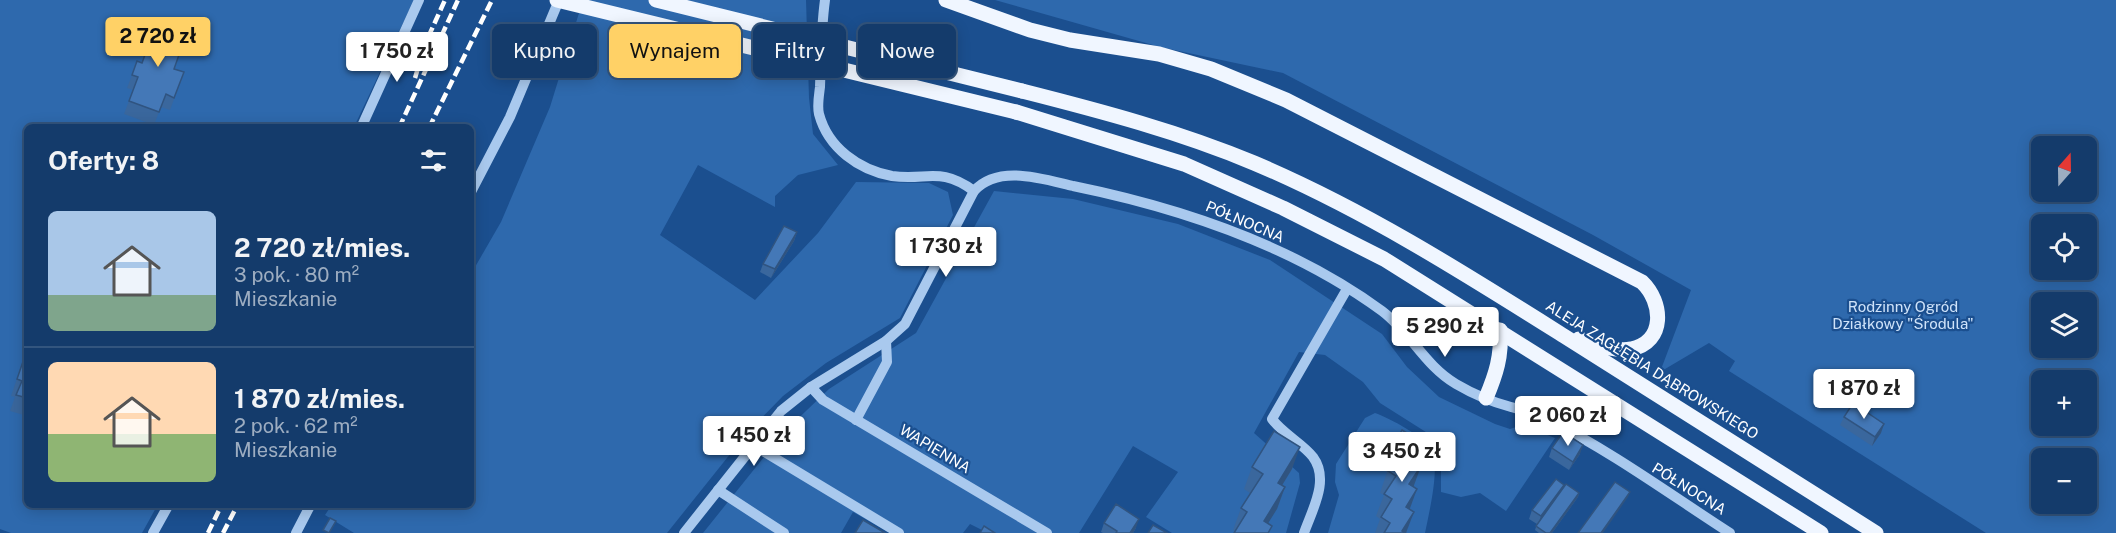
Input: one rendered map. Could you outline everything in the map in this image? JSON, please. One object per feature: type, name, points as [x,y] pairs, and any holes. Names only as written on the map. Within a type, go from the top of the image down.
[{"type":"main road","points":[[558,0],[1016,111],[1174,161],[1229,183],[1384,259],[1821,533]]},
{"type":"main road","name":"ALEJA ZAGŁĘBIA DĄBROWSKIEGO","points":[[656,0],[1022,91],[1190,140],[1288,178],[1391,230],[1560,333],[1876,533]]},
{"type":"main road","points":[[946,0],[1030,30],[1070,40],[1159,54],[1211,69],[1254,86],[1641,282],[1658,303],[1660,318],[1651,336],[1630,349],[1611,348],[1560,333]]},
{"type":"main road","points":[[1486,398],[1498,369],[1502,351],[1500,330]]},
{"type":"street","points":[[362,124],[419,0]]},
{"type":"street","points":[[474,186],[510,117],[558,0]]},
{"type":"street","points":[[684,533],[781,411],[811,387],[886,341],[905,324],[974,191],[957,178],[928,174],[894,176],[865,169],[844,154],[831,137],[819,113],[825,0]]},
{"type":"street","name":"PÓŁNOCNA","points":[[974,191],[982,183],[1007,176],[1032,178],[1118,195],[1226,228],[1287,256],[1383,312],[1405,333],[1427,362],[1454,383],[1486,398],[1550,420],[1730,533]]},
{"type":"street","points":[[1304,533],[1318,493],[1320,473],[1312,456],[1282,433],[1272,419],[1347,290]]},
{"type":"street","points":[[856,420],[887,362],[886,341]]},
{"type":"street","name":"WAPIENNA","points":[[811,387],[823,400],[1047,533]]},
{"type":"street","points":[[753,445],[898,533]]},
{"type":"street","points":[[718,490],[784,533]]},
{"type":"street","points":[[153,533],[167,508]]},
{"type":"street","points":[[296,533],[309,508]]},
{"type":"green space","points":[[0,0],[414,0],[355,124],[24,124],[24,508],[156,508],[142,533],[11,533],[0,529]]},
{"type":"green space","points":[[583,0],[806,0],[807,24],[753,24],[753,78],[808,78],[813,134],[838,165],[798,175],[775,196],[775,207],[698,165],[660,235],[755,300],[818,233],[856,182],[929,183],[948,192],[953,215],[900,318],[826,363],[783,396],[747,433],[667,533],[354,533],[325,515],[330,508],[474,508],[474,269],[501,222],[550,107],[559,78],[597,78],[597,24],[576,24]]},
{"type":"green space","name":"Rodzinny Ogród Działkowy \"Środula\"","points":[[995,0],[2116,0],[2116,533],[1986,533],[1729,371],[1735,361],[1709,343],[1660,372],[1691,290],[1593,235],[1283,73],[1160,47]]},
{"type":"green space","points":[[994,191],[1073,199],[1178,224],[1270,260],[1382,334],[1407,367],[1439,397],[1495,424],[1510,429],[1522,425],[1555,438],[1506,511],[1480,493],[1461,497],[1441,492],[1441,445],[1429,434],[1380,403],[1363,382],[1325,355],[1299,352],[1254,433],[1299,473],[1300,483],[1286,533],[1262,533],[1276,509],[1244,489],[1255,496],[1238,533],[1172,533],[1146,517],[1178,472],[1133,446],[1079,533],[988,533],[970,524],[963,533],[890,533],[853,512],[841,533],[703,533],[784,432],[829,389],[916,333]]},
{"type":"green space","points":[[1375,413],[1416,435],[1433,452],[1434,481],[1425,533],[1328,533],[1339,495],[1335,482],[1336,464],[1365,418]]},
{"type":"building","points":[[158,19],[182,28],[174,50],[180,52],[174,69],[184,72],[174,98],[166,94],[159,112],[129,101],[138,77],[132,75],[137,61],[142,63]]},
{"type":"building","points":[[784,226],[797,232],[775,269],[763,264]]},
{"type":"building","points":[[24,359],[24,397],[16,395],[22,381],[17,379]]},
{"type":"building","points":[[1853,403],[1884,424],[1875,437],[1844,417]]},
{"type":"building","points":[[1402,430],[1423,443],[1412,461],[1421,466],[1409,484],[1417,489],[1406,507],[1414,512],[1402,531],[1406,533],[1384,533],[1390,523],[1381,517],[1392,499],[1384,494],[1396,476],[1388,471],[1399,453],[1391,448]]},
{"type":"building","points":[[1274,431],[1300,447],[1278,483],[1285,487],[1264,521],[1272,526],[1268,533],[1234,533],[1247,512],[1241,508],[1263,474],[1252,467]]},
{"type":"building","points":[[1563,432],[1583,445],[1573,462],[1552,448]]},
{"type":"building","points":[[1556,479],[1564,485],[1541,516],[1532,510]]},
{"type":"building","points":[[1615,482],[1630,492],[1601,533],[1578,533]]},
{"type":"building","points":[[1566,484],[1579,493],[1550,533],[1546,533],[1536,526]]},
{"type":"building","points":[[1116,504],[1139,519],[1130,533],[1116,533],[1117,531],[1104,523]]},
{"type":"building","points":[[330,518],[336,521],[329,533],[323,530]]},
{"type":"building","points":[[863,520],[885,533],[855,533]]},
{"type":"building","points":[[1153,525],[1167,533],[1148,533]]},
{"type":"building","points":[[984,526],[995,533],[980,533]]},
{"type":"railway","points":[[415,78],[426,42],[445,0]]},
{"type":"railway","points":[[401,124],[458,0]]},
{"type":"railway","points":[[431,124],[492,0]]},
{"type":"railway","points":[[208,533],[220,508]]},
{"type":"railway","points":[[223,533],[236,508]]}]
